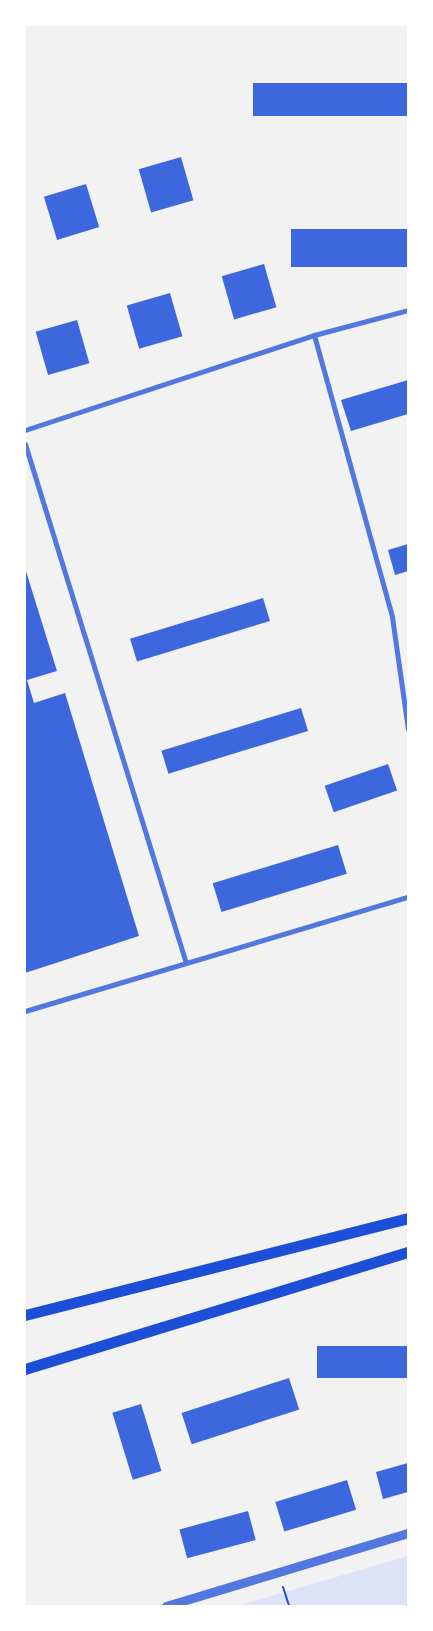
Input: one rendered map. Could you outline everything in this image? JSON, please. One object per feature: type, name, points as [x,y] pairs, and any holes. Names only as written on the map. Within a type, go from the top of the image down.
[{"type":"main road","points":[[25,1315],[408,1218]]},
{"type":"main road","points":[[25,1370],[408,1252]]},
{"type":"street","points":[[25,430],[314,335],[408,310]]},
{"type":"street","points":[[314,335],[392,617],[408,729]]},
{"type":"street","points":[[25,444],[186,963]]},
{"type":"street","points":[[25,1011],[408,897]]},
{"type":"street","points":[[166,1606],[408,1533]]},
{"type":"path","points":[[283,1587],[289,1606]]},
{"type":"shaded area","points":[[408,1556],[408,1606],[237,1606]]},
{"type":"building","points":[[253,83],[408,83],[408,116],[253,116]]},
{"type":"building","points":[[181,157],[193,200],[151,212],[139,169]]},
{"type":"building","points":[[86,184],[99,227],[57,240],[44,197]]},
{"type":"building","points":[[291,229],[408,229],[408,267],[291,267]]},
{"type":"building","points":[[264,264],[276,307],[234,319],[222,276]]},
{"type":"building","points":[[170,293],[182,336],[139,349],[127,305]]},
{"type":"building","points":[[77,320],[89,363],[48,375],[36,332]]},
{"type":"building","points":[[408,380],[408,414],[351,431],[341,400]]},
{"type":"building","points":[[408,544],[408,571],[395,575],[388,550]]},
{"type":"building","points":[[25,568],[57,671],[27,680],[34,703],[65,693],[139,936],[25,973]]},
{"type":"building","points":[[263,598],[270,621],[137,662],[130,639]]},
{"type":"building","points":[[301,708],[308,731],[168,774],[161,751]]},
{"type":"building","points":[[388,764],[397,790],[334,812],[325,786]]},
{"type":"building","points":[[338,845],[347,874],[221,912],[213,883]]},
{"type":"building","points":[[317,1346],[408,1346],[408,1378],[317,1378]]},
{"type":"building","points":[[289,1378],[299,1409],[192,1444],[182,1413]]},
{"type":"building","points":[[141,1404],[161,1471],[133,1480],[112,1413]]},
{"type":"building","points":[[408,1463],[408,1492],[383,1499],[376,1472]]},
{"type":"building","points":[[347,1480],[356,1510],[284,1532],[275,1502]]},
{"type":"building","points":[[248,1511],[256,1540],[187,1558],[179,1529]]}]
